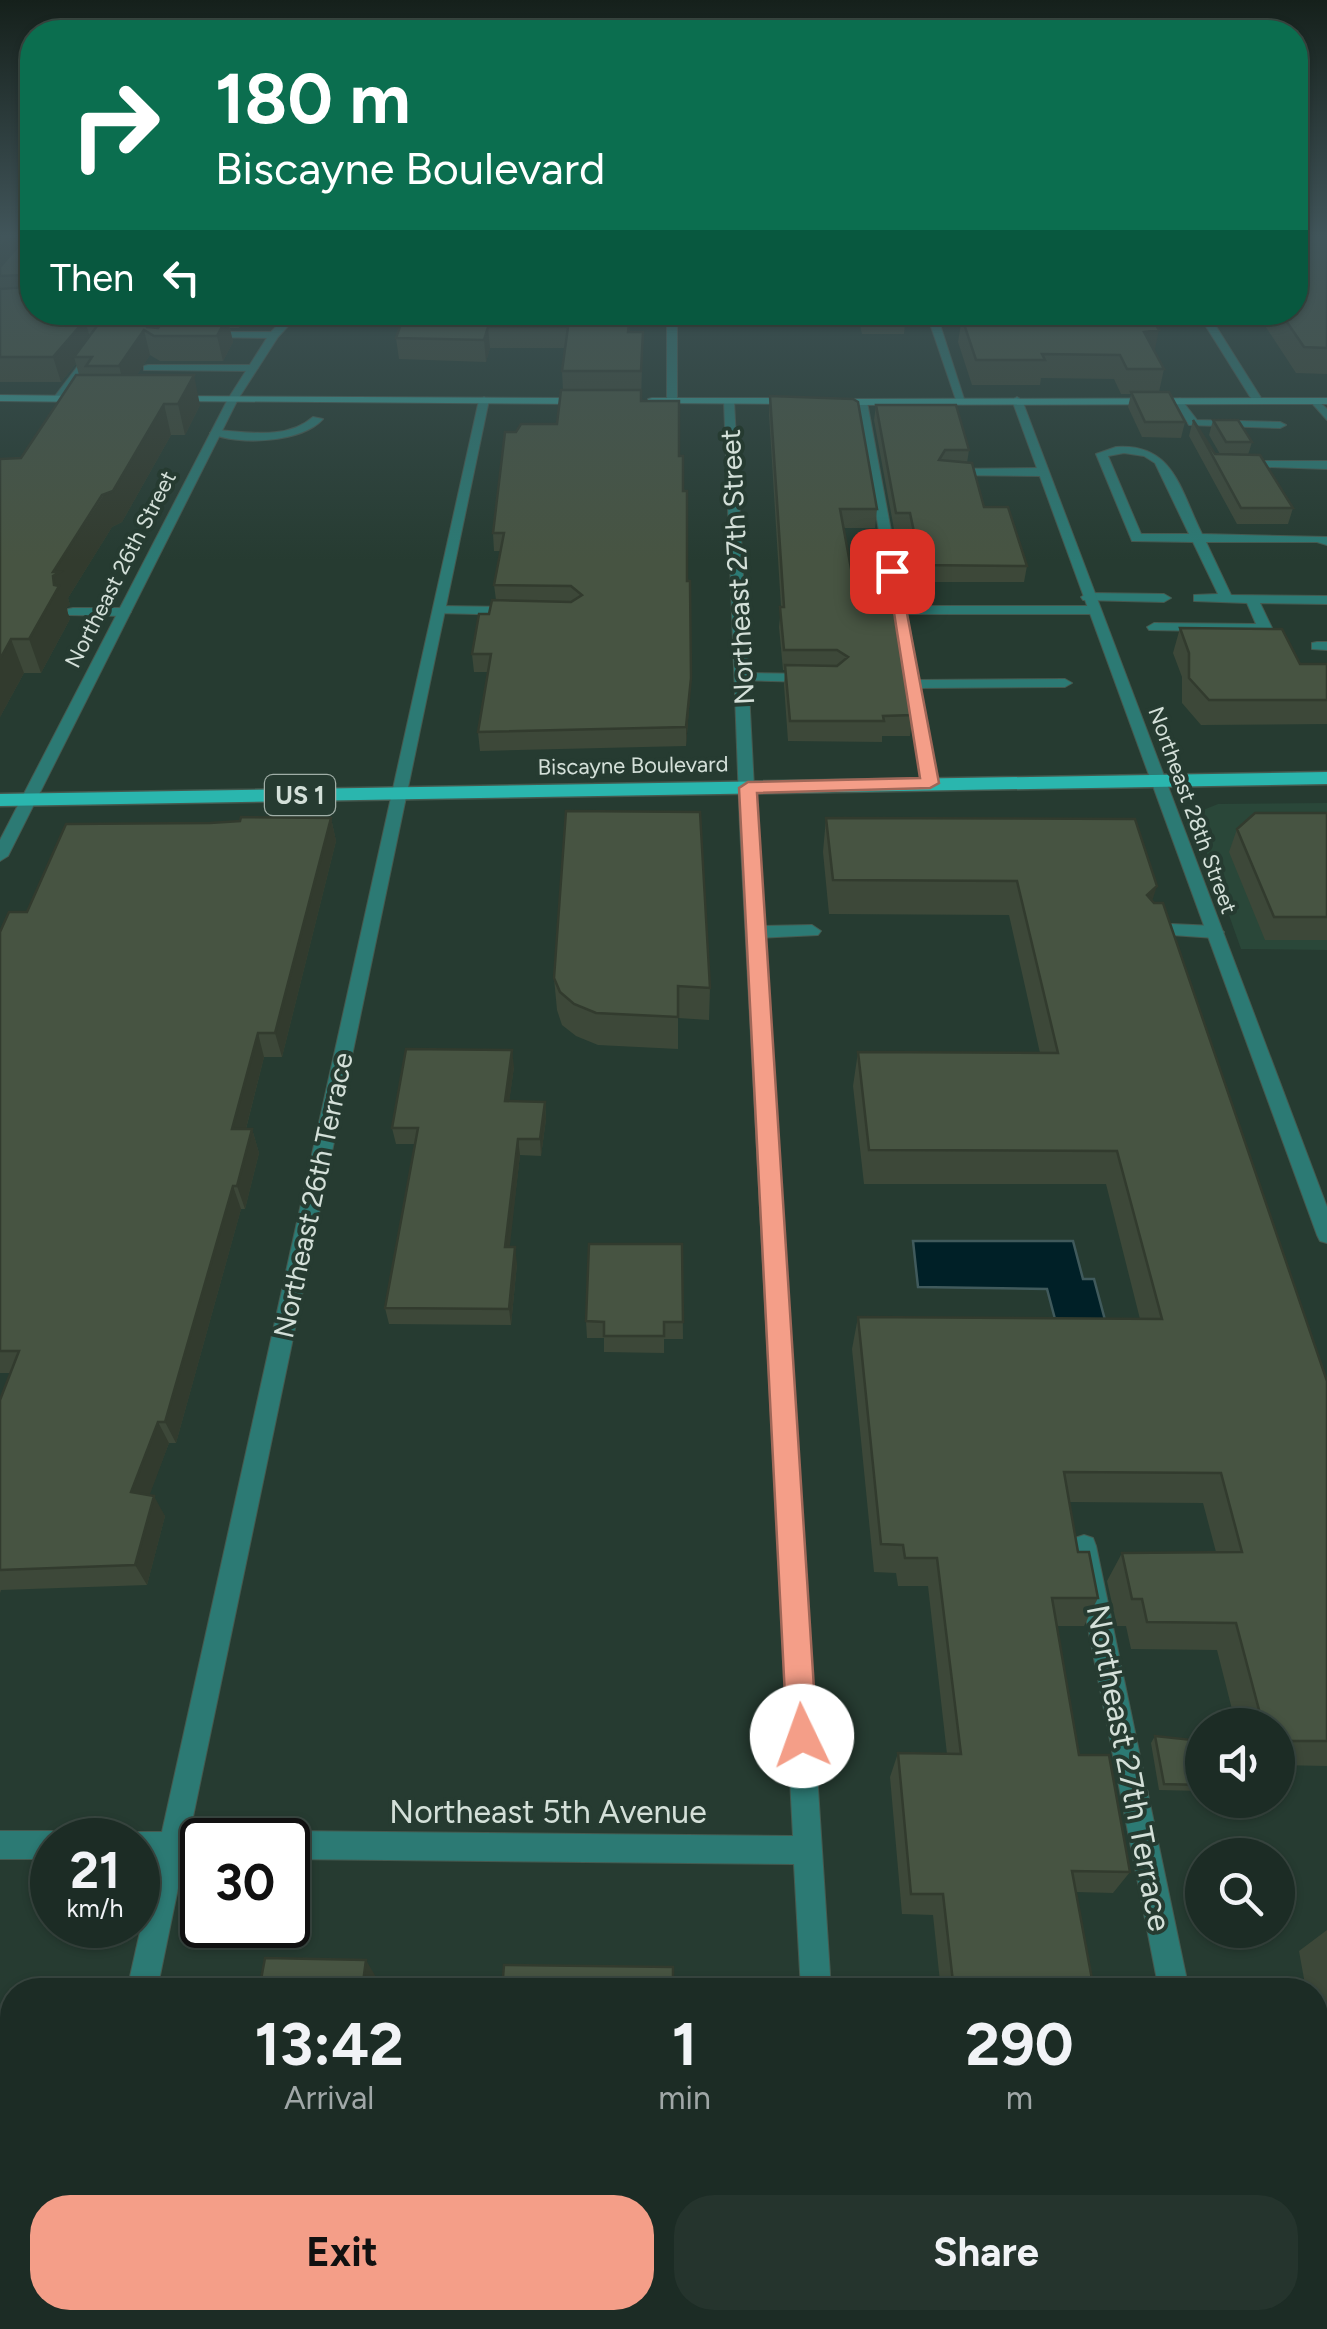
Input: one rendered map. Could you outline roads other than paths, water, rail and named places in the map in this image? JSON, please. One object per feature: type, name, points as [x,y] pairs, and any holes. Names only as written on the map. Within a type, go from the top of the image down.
[{"type":"main road","points":[[0,398],[94,398]]},
{"type":"main road","points":[[160,399],[601,401]]},
{"type":"main road","points":[[640,401],[808,402]]},
{"type":"main road","points":[[826,402],[1321,401]]},
{"type":"main road","name":"Biscayne Boulevard","points":[[0,800],[1327,778]]},
{"type":"street","name":"Northeast 26th Street","points":[[0,856],[233,399],[268,344]]},
{"type":"street","points":[[672,344],[672,401]]},
{"type":"street","points":[[942,344],[961,400]]},
{"type":"street","points":[[1200,424],[1229,430],[1277,430],[1221,344]]},
{"type":"street","points":[[59,398],[95,351]]},
{"type":"street","points":[[139,383],[150,364],[252,368]]},
{"type":"street","points":[[175,399],[196,368]]},
{"type":"street","name":"Northeast 26th Terrace","points":[[144,1978],[484,400]]},
{"type":"street","name":"Northeast 28th Street","points":[[1016,400],[1327,1235]]},
{"type":"street","points":[[1180,400],[1207,436]]},
{"type":"street","name":"Northeast 27th Street","points":[[729,401],[815,1978]]},
{"type":"street","points":[[1321,401],[1327,418]]},
{"type":"street","points":[[862,402],[930,783]]},
{"type":"street","points":[[216,434],[292,433],[305,431],[317,419]]},
{"type":"street","points":[[1242,450],[1249,464]]},
{"type":"street","points":[[1227,599],[1197,538],[1156,455],[1140,451],[1102,454],[1136,538],[1197,538],[1327,541]]},
{"type":"street","points":[[1229,464],[1291,456],[1308,465],[1327,465]]},
{"type":"street","points":[[945,473],[1042,472]]},
{"type":"street","points":[[899,610],[1164,598]]},
{"type":"street","points":[[1198,598],[1327,600]]},
{"type":"street","points":[[1154,627],[1265,628],[1252,599]]},
{"type":"street","points":[[439,610],[536,612]]},
{"type":"street","points":[[73,612],[124,612]]},
{"type":"street","points":[[743,676],[836,678]]},
{"type":"street","points":[[912,684],[1065,683]]},
{"type":"street","points":[[1149,929],[1215,932]]},
{"type":"street","points":[[756,932],[812,931]]},
{"type":"street","name":"Northeast 27th Terrace","points":[[1084,1546],[1172,1978]]},
{"type":"street","points":[[0,1845],[30,1846]]},
{"type":"street","points":[[160,1845],[180,1845]]},
{"type":"street","name":"Northeast 5th Avenue","points":[[310,1845],[809,1850]]},
{"type":"water","points":[[913,1241],[1073,1241],[1083,1279],[1094,1279],[1105,1320],[1055,1319],[1047,1289],[918,1287]]}]
